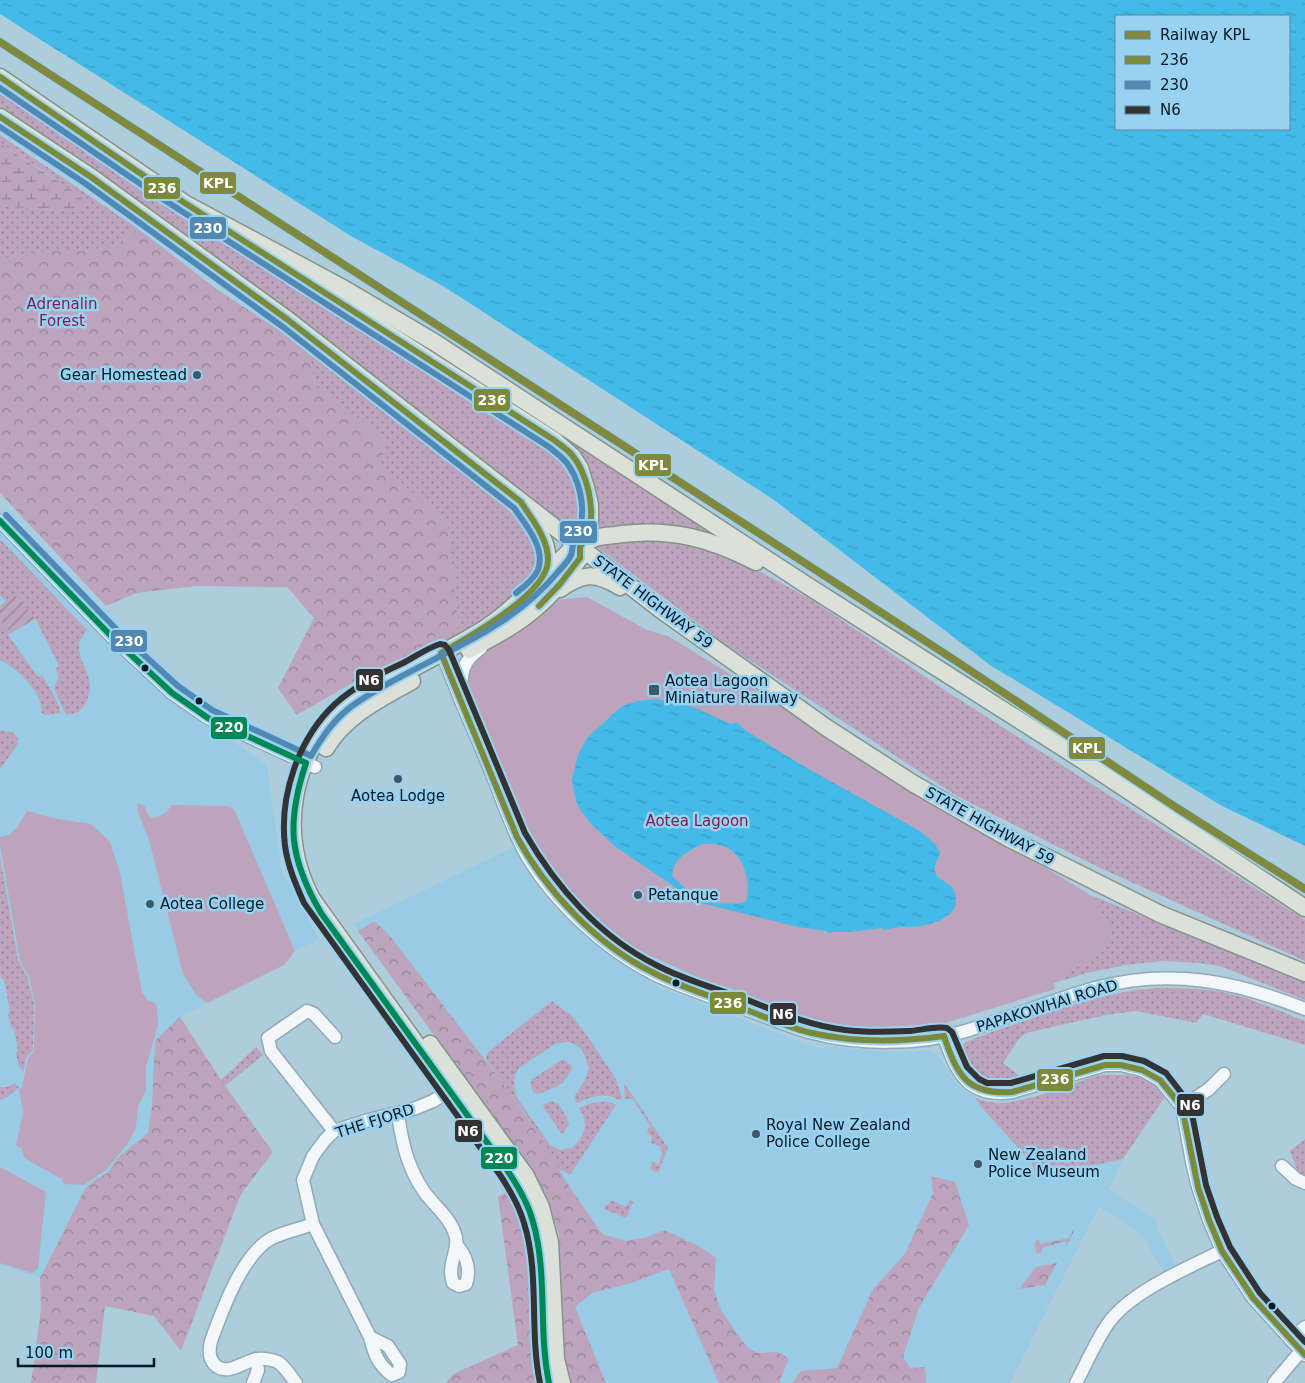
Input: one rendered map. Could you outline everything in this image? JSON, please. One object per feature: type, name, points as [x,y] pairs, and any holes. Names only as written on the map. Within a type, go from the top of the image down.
[{"type":"main road","points":[[0,77],[174,196],[554,440],[573,457],[580,468],[590,505],[589,531],[580,547],[580,558],[549,596],[510,628],[444,658]]},
{"type":"main road","name":"STATE HIGHWAY 59","points":[[0,117],[91,177],[288,320],[661,610],[827,728],[914,784],[1008,838],[1160,914],[1305,973]]},
{"type":"main road","points":[[174,196],[221,224],[341,287],[411,328],[808,586],[1082,760],[1305,908]]},
{"type":"main road","points":[[521,502],[546,543],[548,559],[546,574]]},
{"type":"main road","points":[[549,1383],[544,1359],[539,1249],[531,1216],[519,1188],[455,1088],[328,905],[314,880],[306,855],[302,828],[310,765],[356,714],[444,658],[486,628],[528,594],[571,550],[596,538],[637,532],[666,532],[696,538],[726,548],[784,577],[808,586]]},
{"type":"main road","points":[[549,596],[574,580],[583,577],[599,577],[608,580],[661,610]]},
{"type":"main road","points":[[455,1088],[526,1176],[545,1218],[552,1258],[556,1359],[562,1383]]},
{"type":"street","points":[[0,521],[115,640],[172,694],[208,718],[310,765]]},
{"type":"street","name":"PAPAKOWHAI ROAD","points":[[464,707],[461,693],[463,667],[468,657],[510,628]]},
{"type":"street","name":"PAPAKOWHAI ROAD","points":[[444,658],[517,836],[540,875],[569,908],[594,932],[629,959],[675,983],[818,1034],[858,1040],[895,1041],[944,1036],[988,1024],[1094,989],[1148,978],[1194,978],[1229,984],[1305,1009]]},
{"type":"street","points":[[334,1131],[271,1051],[268,1038],[306,1011],[314,1014],[335,1037]]},
{"type":"street","points":[[944,1036],[952,1060],[960,1075],[974,1087],[986,1092],[1000,1094],[1012,1092],[1105,1065],[1142,1070],[1152,1074],[1174,1095],[1182,1106],[1198,1186],[1222,1251],[1253,1298],[1303,1353],[1274,1383]]},
{"type":"street","points":[[1182,1106],[1209,1089],[1224,1074]]},
{"type":"street","name":"THE FJORD","points":[[370,1337],[313,1224],[303,1180],[313,1156],[334,1131],[416,1108],[455,1088]]},
{"type":"street","points":[[398,1114],[405,1153],[414,1177],[450,1223],[456,1235],[457,1245]]},
{"type":"street","points":[[1282,1166],[1296,1179],[1305,1183]]},
{"type":"street","points":[[296,1383],[277,1362],[260,1358],[226,1370],[215,1364],[209,1353],[210,1341],[232,1286],[261,1247],[272,1238],[313,1224]]},
{"type":"street","points":[[1076,1383],[1107,1324],[1130,1301],[1172,1276],[1222,1251]]},
{"type":"street","points":[[1291,1340],[1305,1327]]},
{"type":"street","points":[[253,1383],[258,1370],[256,1359]]},
{"type":"shaded area","name":"Aotea College","points":[[0,529],[169,698],[267,765],[281,869],[319,939],[295,951],[284,965],[180,1017],[155,1041],[152,1104],[148,1133],[117,1158],[109,1172],[95,1180],[85,1189],[40,1278],[0,1265]]},
{"type":"shaded area","name":"Royal New Zealand Police College","points":[[514,847],[531,878],[556,910],[615,960],[661,988],[819,1049],[834,1047],[885,1052],[932,1051],[940,1058],[955,1083],[975,1098],[1032,1163],[1038,1178],[1123,1159],[1109,1189],[1155,1219],[1176,1266],[1164,1272],[1141,1234],[1099,1206],[1010,1383],[571,1383],[564,1349],[559,1234],[546,1195],[528,1164],[354,924]]},
{"type":"green space","points":[[0,90],[459,386],[558,454],[576,483],[582,513],[571,533],[305,323],[0,111]]},
{"type":"green space","points":[[0,135],[137,228],[115,246],[86,251],[50,251],[0,259],[0,206],[81,212],[86,202],[0,143]]},
{"type":"green space","points":[[0,143],[80,196],[86,202],[85,210],[81,212],[0,206]]},
{"type":"green space","name":"Adrenalin Forest","points":[[137,228],[218,290],[309,350],[315,386],[385,441],[385,451],[379,463],[447,523],[458,620],[457,630],[453,638],[352,683],[297,715],[278,688],[314,618],[287,587],[196,586],[136,593],[106,606],[0,493],[0,259],[50,251],[86,251],[115,246]]},
{"type":"green space","points":[[309,350],[514,510],[538,535],[541,567],[515,598],[453,638],[457,630],[458,620],[447,523],[378,463],[385,451],[385,441],[315,386]]},
{"type":"green space","points":[[574,439],[719,532],[715,538],[594,533],[596,497],[589,466],[571,445]]},
{"type":"green space","points":[[633,536],[699,545],[737,559],[812,600],[949,693],[1305,920],[1305,961],[1096,866],[957,796],[728,646],[597,547],[611,540]]},
{"type":"green space","points":[[0,539],[87,630],[79,647],[90,681],[90,688],[85,704],[77,712],[66,715],[54,688],[59,676],[55,669],[59,666],[37,622],[16,595],[6,601],[0,595]]},
{"type":"green space","points":[[16,595],[35,619],[11,633],[0,621],[0,606]]},
{"type":"green space","name":"Aotea Lagoon","points":[[587,597],[647,630],[668,636],[1090,895],[1110,926],[1111,944],[1054,983],[1055,989],[942,1024],[861,1028],[784,1016],[646,954],[623,941],[577,909],[549,875],[500,778],[465,687],[468,664],[474,656],[555,600]]},
{"type":"green space","points":[[0,621],[11,633],[8,635],[38,677],[42,675],[56,699],[61,713],[44,715],[39,698],[32,687],[16,671],[0,660]]},
{"type":"green space","points":[[0,730],[14,733],[18,739],[18,744],[0,769]]},
{"type":"green space","points":[[137,803],[145,806],[147,814],[152,818],[164,814],[171,805],[227,806],[234,809],[295,951],[284,965],[207,1003],[197,996],[183,974],[149,840],[138,812]]},
{"type":"green space","points":[[27,811],[53,818],[91,824],[110,842],[120,873],[142,992],[147,1000],[155,1003],[157,1006],[158,1025],[146,1067],[146,1090],[138,1106],[136,1127],[129,1142],[106,1170],[84,1185],[64,1184],[62,1179],[26,1159],[22,1149],[16,1145],[23,1112],[19,1089],[22,1087],[28,1059],[34,1051],[35,1004],[29,977],[20,961],[0,837],[11,834]]},
{"type":"green space","points":[[0,856],[18,960],[27,976],[34,1004],[33,1050],[26,1058],[23,1073],[19,1067],[14,1029],[11,1027],[4,980],[1,978],[0,972]]},
{"type":"green space","points":[[1090,895],[1305,982],[1305,1000],[1220,966],[1199,963],[1163,961],[1126,965],[1087,973],[1054,983],[1111,944],[1110,926]]},
{"type":"green space","points":[[373,922],[377,923],[390,936],[509,1091],[547,1148],[563,1177],[602,1234],[626,1241],[648,1237],[664,1230],[697,1245],[716,1258],[714,1290],[721,1310],[736,1332],[748,1348],[758,1353],[777,1352],[789,1358],[779,1383],[719,1383],[669,1269],[631,1283],[592,1293],[575,1307],[606,1383],[571,1383],[564,1349],[559,1234],[546,1195],[528,1164],[358,931]]},
{"type":"green space","points":[[1156,988],[1188,988],[1213,991],[1243,997],[1264,1005],[1305,1021],[1305,1045],[1203,1014],[1196,1023],[1136,1011],[1106,1015],[1026,1033],[1018,1040],[1003,1063],[1026,1081],[1006,1085],[987,1083],[972,1075],[961,1062],[960,1049],[966,1042],[984,1035],[1097,998]]},
{"type":"green space","points":[[552,1001],[572,1016],[588,1037],[616,1079],[622,1098],[620,1100],[609,1096],[600,1096],[576,1103],[574,1097],[585,1080],[589,1068],[581,1048],[572,1043],[555,1044],[519,1068],[514,1082],[516,1096],[550,1145],[560,1150],[572,1148],[583,1134],[585,1124],[579,1108],[602,1102],[616,1105],[570,1175],[563,1170],[560,1171],[526,1115],[486,1059],[488,1052]]},
{"type":"green space","points":[[180,1017],[221,1080],[273,1152],[241,1194],[181,1351],[154,1316],[105,1306],[96,1383],[31,1383],[41,1309],[40,1278],[85,1189],[95,1180],[109,1172],[117,1158],[148,1133],[152,1104],[155,1041]]},
{"type":"green space","points":[[256,1047],[263,1055],[225,1086],[221,1080]]},
{"type":"green space","points":[[563,1059],[572,1068],[565,1080],[551,1089],[534,1093],[531,1088],[531,1080]]},
{"type":"green space","points":[[1099,1075],[1135,1076],[1151,1082],[1166,1095],[1123,1159],[1037,1178],[1032,1163],[975,1098],[995,1103],[1013,1102],[1038,1096]]},
{"type":"green space","points":[[15,1083],[19,1087],[0,1100],[0,1087],[7,1087]]},
{"type":"green space","points":[[624,1083],[668,1148],[658,1173],[650,1169],[653,1162],[658,1164],[663,1152],[660,1150],[661,1147],[651,1143],[652,1136],[647,1133],[649,1127],[651,1128],[633,1099],[625,1099]]},
{"type":"green space","points":[[552,1101],[559,1104],[568,1120],[569,1124],[563,1133],[561,1133],[543,1107],[544,1104]]},
{"type":"green space","points":[[1305,1139],[1305,1177],[1297,1170],[1290,1151]]},
{"type":"green space","points":[[0,1167],[46,1192],[38,1268],[32,1273],[0,1263]]},
{"type":"green space","points":[[931,1176],[955,1182],[969,1225],[919,1308],[903,1357],[910,1368],[925,1367],[926,1383],[792,1383],[801,1371],[837,1368],[873,1289],[905,1254],[933,1193]]},
{"type":"green space","points":[[514,1187],[530,1222],[547,1383],[446,1383],[453,1374],[518,1345],[498,1197]]},
{"type":"green space","points":[[611,1200],[626,1207],[630,1200],[633,1202],[626,1218],[604,1209]]},
{"type":"green space","points":[[1073,1230],[1066,1247],[1066,1241],[1042,1248],[1042,1252],[1037,1254],[1035,1248],[1036,1240],[1038,1239],[1041,1244],[1069,1238]]},
{"type":"green space","points":[[1057,1263],[1045,1285],[1019,1289],[1036,1267]]},
{"type":"water","points":[[0,0],[1305,0],[1305,846],[1222,806],[990,665],[774,500],[443,286],[351,236],[0,14]]},
{"type":"water","name":"Aotea Lagoon","points":[[655,699],[671,701],[693,707],[731,724],[736,722],[745,730],[805,767],[920,831],[935,844],[940,853],[935,871],[938,877],[953,889],[956,898],[955,906],[951,913],[937,922],[919,926],[884,930],[881,928],[832,932],[828,934],[827,931],[798,927],[697,902],[616,847],[591,824],[579,808],[575,798],[572,779],[578,755],[587,738],[622,706],[638,701]],"holes":[[[702,844],[726,847],[738,856],[747,879],[748,894],[746,901],[729,904],[702,900],[691,894],[673,877],[673,871],[678,860]]]},
{"type":"rail line","name":"KPL","points":[[0,42],[950,657],[1177,808],[1305,889]]},
{"type":"transit line","name":"236","points":[[0,77],[163,189],[566,449],[582,471],[590,501],[591,521],[589,530],[580,547]]},
{"type":"transit line","name":"230","points":[[0,88],[158,196],[549,447],[571,469],[578,484],[582,502],[580,529],[574,540],[570,557],[535,595],[512,615],[486,631],[378,689],[352,706],[329,729],[311,756],[212,710],[178,686],[121,634],[6,515]]},
{"type":"transit line","name":"236","points":[[0,117],[91,177],[288,320],[521,502],[539,530],[545,544],[548,560],[545,573],[535,587],[505,614],[441,653],[517,837],[543,877],[575,915],[612,947],[652,972],[682,986],[793,1028],[845,1039],[862,1040],[894,1040],[944,1036]]},
{"type":"transit line","name":"230","points":[[0,127],[86,184],[283,327],[514,508],[534,537],[540,562],[534,577],[516,593]]},
{"type":"transit line","name":"220","points":[[0,521],[115,640],[172,693],[208,718],[306,763],[295,804],[294,822],[294,840],[302,875],[321,913],[519,1188],[533,1222],[538,1242],[542,1282],[544,1343],[549,1383]]},
{"type":"transit line","name":"236","points":[[539,606],[560,584],[580,558],[580,547]]},
{"type":"transit line","name":"N6","points":[[540,1383],[535,1343],[532,1262],[529,1242],[517,1204],[500,1175],[304,903],[295,883],[286,854],[284,827],[288,788],[301,751],[322,718],[335,704],[359,686],[440,644],[445,645],[449,650],[525,833],[537,853],[581,909],[616,940],[636,954],[689,979],[794,1018],[819,1025],[869,1032],[947,1028],[952,1032],[967,1067],[979,1079],[987,1083],[1011,1083],[1104,1056],[1122,1056],[1144,1061],[1166,1073],[1190,1104],[1206,1185],[1230,1247],[1260,1293],[1305,1342]]},
{"type":"transit line","name":"236","points":[[944,1036],[959,1072],[974,1086],[984,1090],[1012,1092],[1105,1065],[1121,1065],[1142,1070],[1160,1080],[1182,1107],[1198,1187],[1222,1251],[1253,1298],[1305,1355]]},
{"type":"place","name":"Gear Homestead","points":[[197,375]]},
{"type":"place","name":"Aotea Lagoon Miniature Railway","points":[[654,690]]},
{"type":"place","name":"Aotea Lodge","points":[[398,779]]},
{"type":"place","name":"Petanque","points":[[638,895]]},
{"type":"place","name":"Aotea College","points":[[150,904]]},
{"type":"place","name":"Royal New Zealand Police College","points":[[756,1134]]},
{"type":"place","name":"New Zealand Police Museum","points":[[978,1164]]}]
